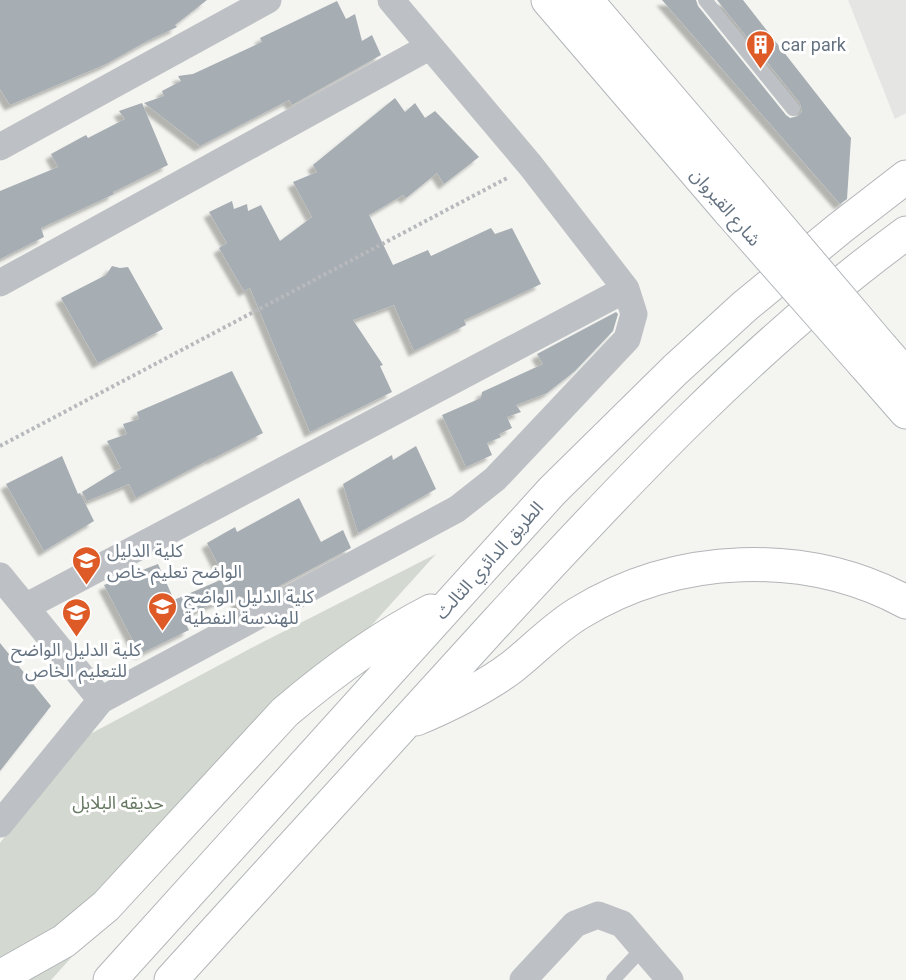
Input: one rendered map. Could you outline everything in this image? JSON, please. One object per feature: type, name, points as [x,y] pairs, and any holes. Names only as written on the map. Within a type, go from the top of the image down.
[{"type":"main road","name":"شارع القيروان","points":[[548,0],[740,202],[873,356],[906,412]]},
{"type":"main road","name":"شارع القيروان","points":[[586,0],[740,202]]},
{"type":"main road","name":"الطريق الدائري الثالث","points":[[110,980],[552,491],[675,370],[746,306],[906,177]]},
{"type":"main road","points":[[171,980],[588,524],[777,337],[873,257],[906,233]]},
{"type":"main road","name":"شارع القيروان","points":[[873,356],[906,375]]},
{"type":"main road","points":[[403,724],[438,710],[493,680],[579,613],[638,584],[669,575],[727,565],[790,566],[837,574],[864,583],[906,602]]},
{"type":"main road","points":[[0,976],[64,941],[106,906],[285,712],[316,686],[382,639],[454,599]]},
{"type":"street","points":[[0,147],[268,0]]},
{"type":"street","points":[[3,813],[101,700],[457,509],[495,479],[627,339],[634,314],[626,289],[531,166],[391,0]]},
{"type":"street","points":[[0,283],[429,47]]},
{"type":"street","points":[[27,606],[626,289]]},
{"type":"street","points":[[0,576],[27,606],[101,700]]},
{"type":"street","points":[[523,980],[576,924],[598,915],[622,924],[670,980]]},
{"type":"lane","points":[[705,0],[793,109]]},
{"type":"lane","points":[[613,980],[643,948]]},
{"type":"path","points":[[0,446],[531,166]]},
{"type":"shaded area","points":[[848,0],[906,0],[906,113],[895,119]]},
{"type":"green space","name":"حديقه البلابل","points":[[436,554],[51,980],[0,980],[0,843],[77,741],[259,644]]},
{"type":"building","points":[[0,0],[207,0],[175,25],[177,27],[106,64],[10,105],[0,89]]},
{"type":"building","name":"car park","points":[[662,0],[696,0],[698,6],[786,115],[790,118],[798,116],[802,112],[800,103],[717,0],[743,0],[851,138],[847,199],[840,204]]},
{"type":"building","points":[[337,1],[346,19],[355,14],[362,41],[372,35],[381,55],[292,105],[289,100],[200,146],[144,103],[164,96],[162,91],[181,81],[178,76],[193,74],[262,42],[260,38]]},
{"type":"building","points":[[395,98],[405,112],[415,103],[425,118],[435,111],[479,157],[444,184],[437,173],[406,198],[403,195],[369,215],[393,265],[428,250],[431,256],[491,228],[495,234],[512,228],[541,284],[464,320],[466,325],[414,351],[394,305],[353,320],[383,365],[380,366],[392,392],[310,432],[250,288],[244,291],[219,248],[227,243],[209,212],[232,201],[234,209],[247,204],[248,211],[261,205],[280,241],[312,217],[293,182],[317,172],[313,165]]},
{"type":"building","points":[[142,103],[168,165],[113,192],[114,194],[41,228],[44,237],[0,259],[0,191],[58,167],[51,154],[86,135],[88,138],[125,119],[119,111]]},
{"type":"building","points":[[112,266],[128,267],[163,329],[98,363],[61,298],[106,275]]},
{"type":"building","points":[[616,312],[618,314],[613,331],[575,371],[547,393],[516,405],[521,412],[507,417],[512,428],[499,434],[501,437],[487,443],[492,455],[466,467],[442,415],[481,398],[482,392],[543,364],[537,354]]},
{"type":"building","points":[[232,371],[263,433],[136,498],[129,484],[87,501],[82,492],[121,468],[107,441],[127,434],[123,424],[139,419],[137,412]]},
{"type":"building","points":[[416,446],[436,489],[358,533],[343,484],[392,455],[393,460]]},
{"type":"building","points":[[62,456],[78,494],[80,493],[94,521],[44,551],[6,484]]},
{"type":"building","points":[[299,498],[321,542],[343,530],[351,548],[240,607],[234,595],[182,617],[189,630],[140,654],[104,585],[158,564],[174,600],[225,578],[207,543],[235,527],[237,532]]},
{"type":"building","points":[[0,643],[51,706],[0,771]]},
{"type":"place","name":"car park","points":[[760,70]]},
{"type":"place","name":"كلية الدليل الواضح تعليم خاص","points":[[86,586]]},
{"type":"place","name":"كلية الدليل الواضح للهندسة النفطية","points":[[163,632]]},
{"type":"place","name":"كلية الدليل الواضح للتعليم الخاص","points":[[76,638]]}]
